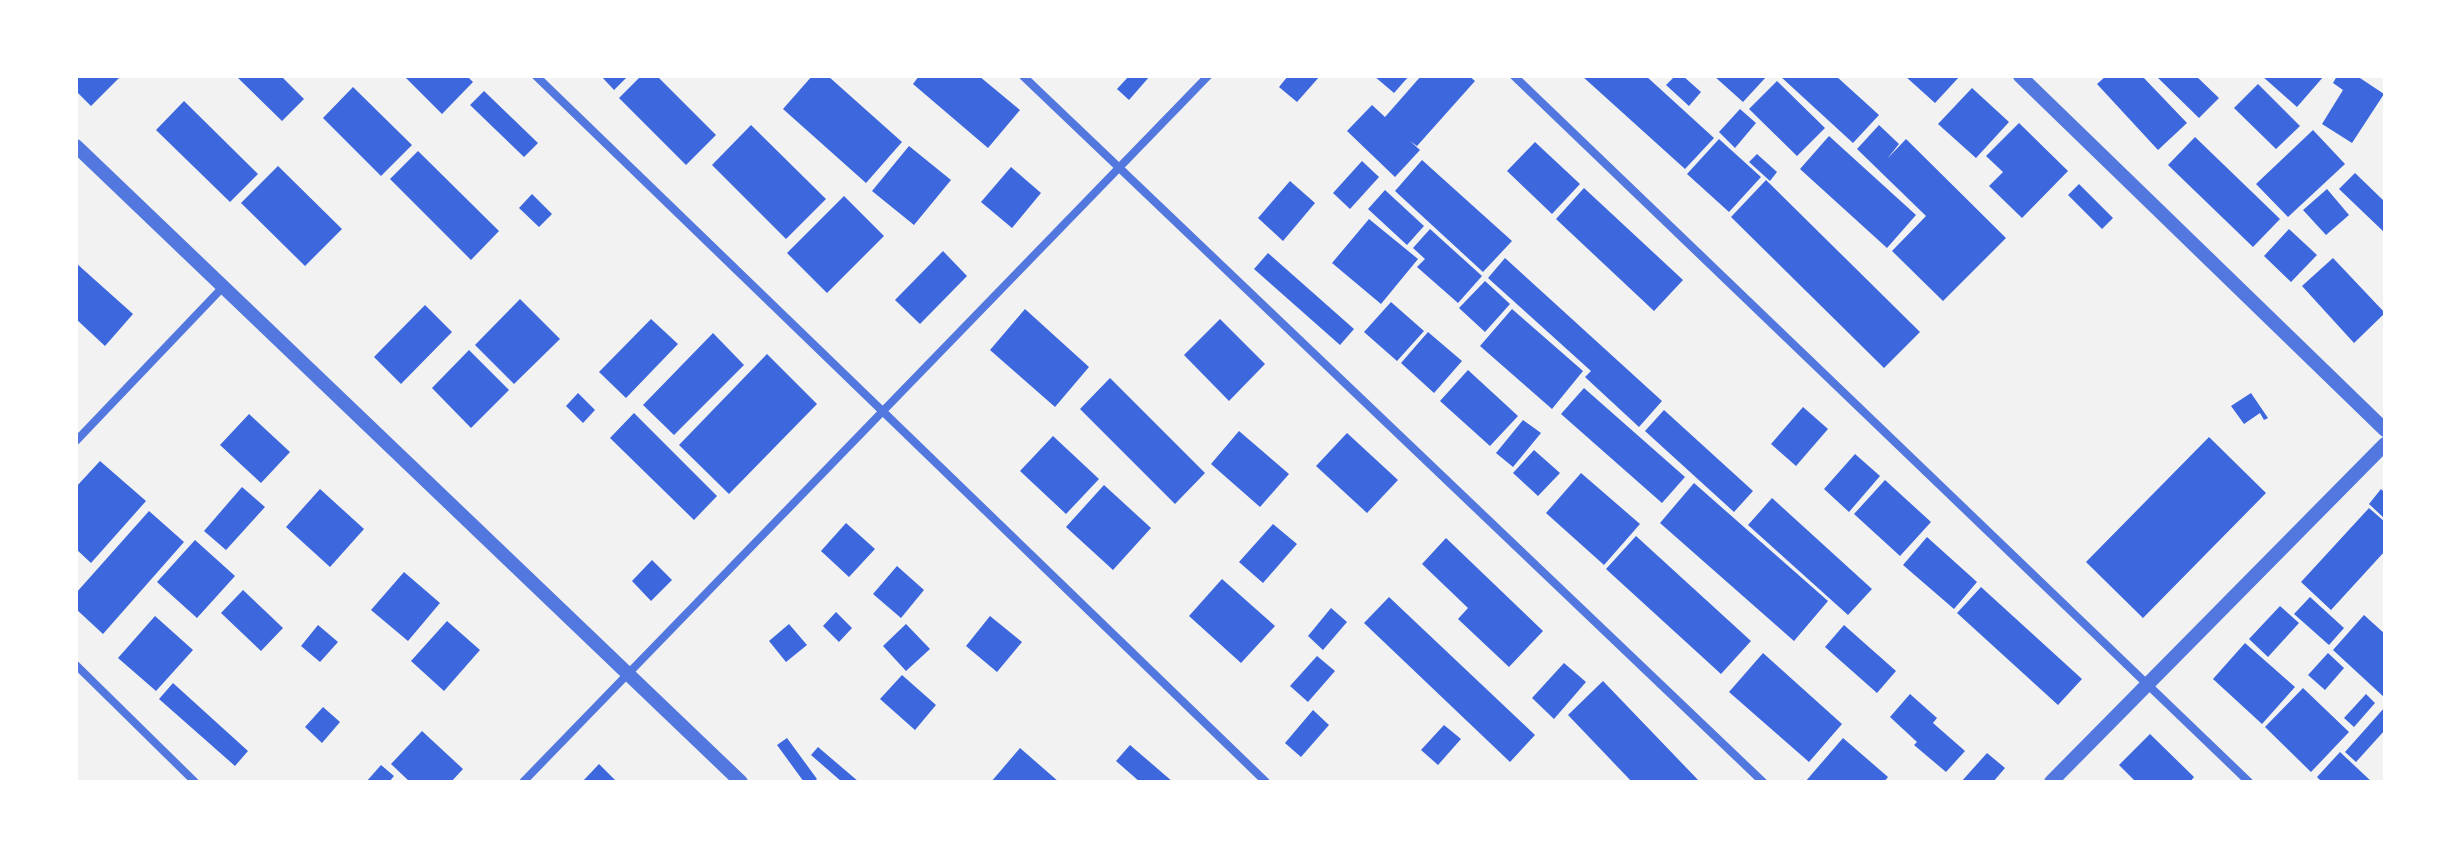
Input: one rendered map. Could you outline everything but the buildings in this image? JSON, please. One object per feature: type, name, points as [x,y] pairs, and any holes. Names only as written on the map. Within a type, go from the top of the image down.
[{"type":"street","points":[[536,76],[1266,782]]},
{"type":"street","points":[[1023,76],[1763,782]]},
{"type":"street","points":[[523,782],[1208,76]]},
{"type":"street","points":[[1514,76],[2249,782]]},
{"type":"street","points":[[2020,76],[2385,430]]},
{"type":"street","points":[[76,146],[741,782]]},
{"type":"street","points":[[76,441],[223,287]]},
{"type":"street","points":[[2051,782],[2385,444]]},
{"type":"street","points":[[76,665],[195,782]]}]
